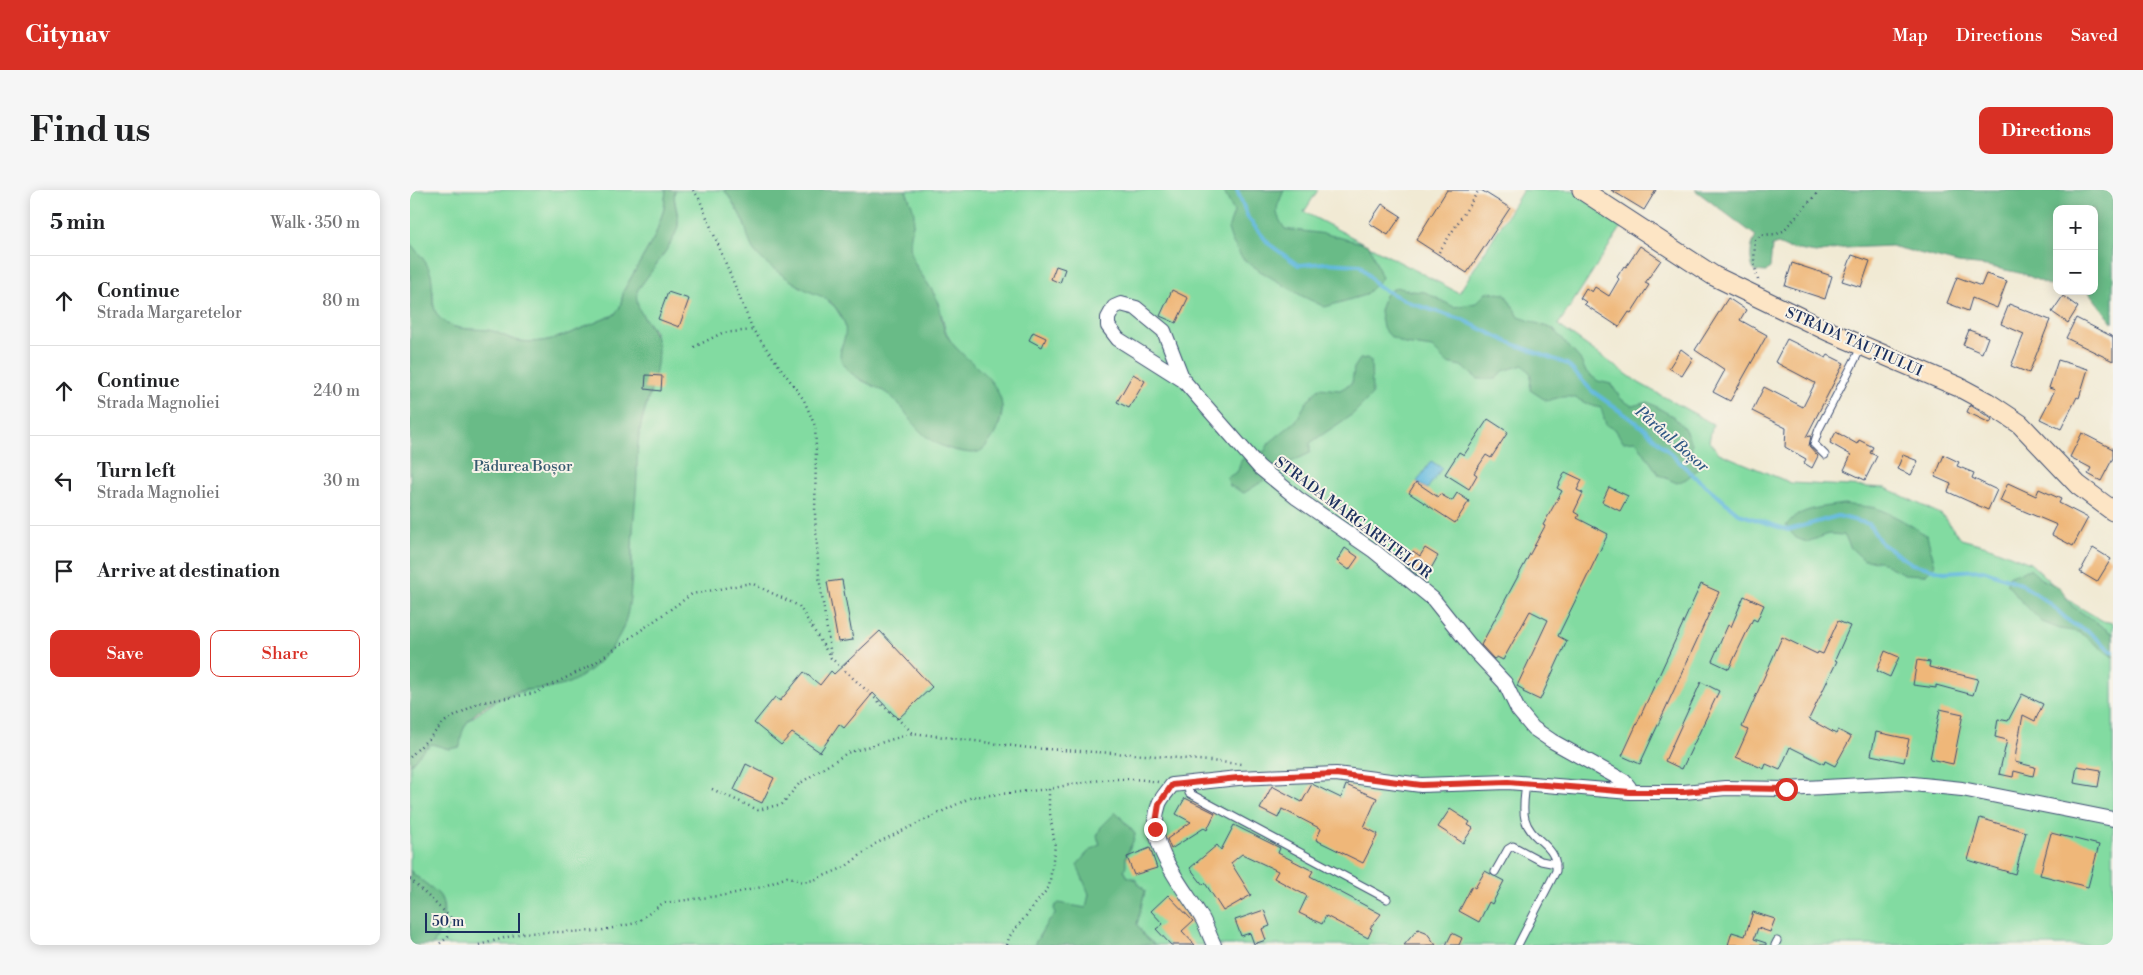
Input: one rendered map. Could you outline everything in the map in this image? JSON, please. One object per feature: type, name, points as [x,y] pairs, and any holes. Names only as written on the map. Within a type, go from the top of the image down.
[{"type":"main road","name":"STRADA TĂUȚIULUI","points":[[1582,190],[1714,276],[1862,346],[1959,387],[1987,402],[2020,424],[2078,484],[2113,511]]},
{"type":"street","name":"STRADA MARGARETELOR","points":[[1182,380],[1164,331],[1136,308],[1121,304],[1114,307],[1108,318],[1108,326],[1118,339],[1182,380],[1259,467],[1297,498],[1374,551],[1433,599],[1473,650],[1505,684],[1518,710],[1533,728],[1552,742],[1624,781],[1629,787],[1630,792]]},
{"type":"street","points":[[1214,945],[1203,920],[1159,845],[1155,829],[1159,804],[1172,785],[1238,778],[1336,774],[1421,785],[1526,783],[1586,790],[1630,792],[1684,792],[1726,788],[1794,789],[1903,782],[1962,789],[2113,819]]},
{"type":"lane","points":[[1825,455],[1814,444],[1818,429],[1862,346]]},
{"type":"lane","points":[[1186,783],[1189,793],[1387,899]]},
{"type":"lane","points":[[1518,945],[1556,871],[1553,852],[1530,831],[1524,818],[1526,783]]},
{"type":"lane","points":[[1495,872],[1508,849],[1513,846],[1541,861],[1556,864]]},
{"type":"path","points":[[693,190],[699,198],[753,330],[804,400],[814,426],[816,446],[814,515],[819,577],[831,658]]},
{"type":"path","points":[[1440,252],[1480,190]]},
{"type":"path","points":[[1767,302],[1754,264],[1755,240],[1761,235],[1777,234],[1783,231],[1820,190]]},
{"type":"path","points":[[694,347],[722,333],[753,330]]},
{"type":"path","points":[[410,757],[446,721],[478,703],[535,693],[592,665],[692,594],[751,583],[799,606],[831,658],[913,733]]},
{"type":"path","points":[[712,789],[758,810],[782,804],[799,784],[847,752],[913,733],[1029,748],[1146,755],[1245,764]]},
{"type":"path","points":[[479,945],[522,933],[599,931],[636,923],[663,903],[726,896],[762,887],[787,877],[802,882],[814,880],[845,867],[875,844],[972,797],[1049,789],[1086,781],[1137,778],[1172,785]]},
{"type":"path","points":[[1006,945],[1009,937],[1049,887],[1055,846],[1049,807],[1049,789]]},
{"type":"path","points":[[410,880],[451,918],[448,937],[438,945]]},
{"type":"green space","points":[[410,190],[666,190],[664,209],[655,236],[624,290],[620,307],[614,315],[556,338],[532,342],[515,340],[489,331],[457,328],[440,319],[435,310],[431,281],[427,269],[410,243]]},
{"type":"green space","name":"Pădurea Boșor","points":[[666,190],[675,190],[674,199],[678,221],[676,232],[673,240],[637,291],[639,307],[654,334],[658,352],[656,372],[638,441],[631,590],[628,612],[621,632],[611,648],[589,671],[564,685],[518,691],[500,698],[482,709],[468,721],[462,733],[460,747],[449,749],[432,744],[424,749],[410,765],[410,243],[430,270],[434,307],[438,316],[443,321],[455,327],[488,330],[516,340],[544,341],[568,334],[614,315],[620,307],[624,290],[655,236],[664,209]]},
{"type":"green space","points":[[675,190],[724,190],[741,216],[755,252],[802,288],[820,294],[835,307],[845,323],[847,333],[840,350],[861,380],[888,393],[902,406],[913,422],[994,434],[1001,418],[1002,405],[990,382],[958,351],[945,330],[937,300],[916,265],[910,250],[909,237],[913,215],[906,190],[1318,190],[1304,212],[1459,293],[1523,190],[1573,190],[1624,223],[1558,325],[1639,383],[1713,424],[1709,441],[1719,453],[1791,483],[1886,488],[1942,515],[1961,539],[1987,546],[2030,563],[2074,604],[2103,621],[2113,623],[2113,945],[1155,945],[1144,936],[1137,924],[1145,891],[1135,879],[1127,876],[1124,870],[1127,855],[1135,834],[1116,812],[1101,828],[1097,836],[1100,844],[1087,853],[1089,901],[1086,908],[1068,906],[1048,923],[1034,945],[433,945],[441,927],[444,908],[440,896],[410,870],[410,765],[424,749],[432,744],[449,749],[469,720],[500,698],[527,690],[565,685],[581,675],[610,650],[625,625],[632,578],[637,447],[640,427],[657,361],[655,332],[638,309],[635,300],[637,291],[676,233],[678,216],[674,199]]},
{"type":"green space","points":[[724,190],[906,190],[914,212],[910,242],[911,252],[915,265],[934,294],[946,333],[954,346],[980,369],[995,386],[1000,396],[1002,412],[1000,422],[996,432],[985,448],[974,453],[968,453],[939,445],[918,429],[894,399],[884,391],[849,372],[841,360],[840,354],[845,330],[840,314],[827,299],[796,284],[760,258],[752,247],[738,212]]},
{"type":"green space","points":[[1223,190],[1284,190],[1277,213],[1285,229],[1326,234],[1369,245],[1382,278],[1365,295],[1325,307],[1302,296],[1242,258],[1232,241],[1228,229],[1234,212]]},
{"type":"green space","points":[[1695,190],[2113,190],[2113,323],[2091,295],[2098,295],[2098,205],[2053,205],[2053,283],[2051,286],[2024,274],[1987,266],[1958,263],[1891,246],[1844,248],[1816,253],[1787,248],[1778,244],[1772,246],[1770,268],[1766,272],[1754,271],[1751,253],[1752,244],[1756,236]]},
{"type":"green space","points":[[1396,287],[1425,292],[1454,307],[1476,303],[1487,292],[1505,294],[1519,317],[1553,329],[1580,359],[1586,372],[1598,381],[1611,384],[1621,399],[1632,406],[1648,402],[1674,417],[1684,428],[1692,444],[1691,455],[1698,469],[1686,479],[1677,483],[1659,475],[1636,441],[1623,442],[1615,429],[1606,425],[1601,408],[1571,397],[1547,401],[1530,390],[1531,374],[1523,365],[1503,371],[1496,379],[1478,379],[1461,366],[1447,363],[1432,348],[1405,344],[1391,337],[1383,328],[1380,311],[1385,295]]},
{"type":"green space","points":[[1367,358],[1371,361],[1372,395],[1353,414],[1310,443],[1310,453],[1275,467],[1263,481],[1244,493],[1230,486],[1227,478],[1238,471],[1241,460],[1265,451],[1269,443],[1296,421],[1306,403],[1319,388],[1340,390],[1352,383],[1354,368],[1360,359]]},
{"type":"green space","points":[[1844,504],[1875,508],[1908,524],[1927,536],[1935,565],[1925,575],[1904,574],[1879,561],[1864,560],[1851,548],[1844,535],[1829,534],[1807,542],[1796,538],[1786,526],[1797,515],[1804,512]]},
{"type":"green space","points":[[2030,569],[2041,579],[2059,587],[2072,606],[2113,634],[2113,657],[2079,632],[2060,629],[2042,622],[2020,600],[2007,584],[2009,576]]},
{"type":"green space","points":[[1116,812],[1135,834],[1127,855],[1124,870],[1127,876],[1134,879],[1145,891],[1137,924],[1144,936],[1155,945],[1034,945],[1048,921],[1055,915],[1054,907],[1059,903],[1086,908],[1089,894],[1077,865],[1087,853],[1100,844],[1097,836],[1101,827]]},
{"type":"green space","points":[[410,870],[440,896],[442,902],[442,921],[433,945],[410,945]]},
{"type":"water","points":[[1431,461],[1442,468],[1427,489],[1417,482]]},
{"type":"building","points":[[1447,190],[1481,190],[1510,208],[1467,273],[1416,240]]},
{"type":"building","points":[[1611,190],[1656,190],[1644,210]]},
{"type":"building","points":[[1382,204],[1401,216],[1388,235],[1369,223]]},
{"type":"building","points":[[1640,246],[1661,260],[1645,283],[1649,285],[1631,313],[1629,312],[1619,327],[1584,304],[1586,302],[1580,298],[1586,288],[1592,292],[1595,287],[1609,296],[1619,279],[1617,277]]},
{"type":"building","points":[[1852,255],[1870,261],[1861,287],[1842,281]]},
{"type":"building","points":[[1792,263],[1832,276],[1825,299],[1785,286]]},
{"type":"building","points":[[1056,266],[1065,269],[1060,283],[1051,279]]},
{"type":"building","points":[[1986,274],[2007,281],[1997,308],[1972,298],[1968,311],[1947,303],[1957,277],[1981,286]]},
{"type":"building","points":[[1172,290],[1188,298],[1176,323],[1160,316]]},
{"type":"building","points":[[668,292],[689,299],[679,327],[658,319]]},
{"type":"building","points":[[2063,296],[2078,307],[2068,323],[2052,312]]},
{"type":"building","points":[[1728,298],[1746,310],[1740,320],[1767,335],[1730,401],[1713,392],[1725,370],[1695,350]]},
{"type":"building","points":[[2009,304],[2050,320],[2029,373],[2011,366],[2024,334],[2001,324]]},
{"type":"building","points":[[2076,318],[2113,337],[2113,361],[2066,338]]},
{"type":"building","points":[[1969,330],[1988,337],[1982,353],[1963,345]]},
{"type":"building","points":[[1033,332],[1046,338],[1042,347],[1029,340]]},
{"type":"building","points":[[1787,339],[1826,358],[1828,355],[1844,363],[1806,437],[1811,436],[1809,446],[1818,456],[1812,468],[1804,463],[1806,459],[1785,447],[1786,428],[1752,411],[1764,387],[1803,407],[1815,383],[1775,362]]},
{"type":"building","points":[[1681,349],[1693,358],[1682,376],[1669,368]]},
{"type":"building","points":[[2058,360],[2088,369],[2079,398],[2077,397],[2061,429],[2040,419],[2055,390],[2049,388]]},
{"type":"building","points":[[1133,374],[1145,381],[1129,408],[1117,402]]},
{"type":"building","points":[[646,375],[662,376],[661,391],[645,389]]},
{"type":"building","points":[[1970,405],[1992,419],[1990,423],[1967,412]]},
{"type":"building","points":[[1488,419],[1508,432],[1491,458],[1486,455],[1474,473],[1477,475],[1469,489],[1445,474],[1459,452],[1464,455]]},
{"type":"building","points":[[1836,432],[1857,444],[1859,440],[1873,447],[1870,453],[1877,456],[1865,480],[1844,470],[1851,455],[1830,443]]},
{"type":"building","points":[[2082,433],[2113,449],[2113,458],[2101,481],[2088,474],[2091,468],[2070,457]]},
{"type":"building","points":[[1903,455],[1918,461],[1911,475],[1897,469]]},
{"type":"building","points":[[1944,455],[1959,462],[1957,466],[1974,473],[1972,478],[1997,490],[1988,510],[1948,492],[1951,484],[1935,477]]},
{"type":"building","points":[[1565,472],[1582,480],[1577,490],[1583,493],[1574,512],[1579,515],[1577,518],[1608,534],[1558,636],[1567,641],[1540,700],[1523,692],[1524,690],[1517,686],[1548,620],[1530,611],[1503,660],[1497,657],[1494,659],[1481,645],[1562,491],[1557,488]]},
{"type":"building","points":[[1416,482],[1438,497],[1440,494],[1452,501],[1457,493],[1469,501],[1455,523],[1409,493]]},
{"type":"building","points":[[2008,483],[2036,496],[2039,489],[2061,499],[2059,503],[2088,518],[2073,546],[2052,535],[2057,525],[2000,501]]},
{"type":"building","points":[[1609,487],[1628,496],[1620,511],[1602,502]]},
{"type":"building","points":[[1345,548],[1358,557],[1349,570],[1337,561]]},
{"type":"building","points":[[1425,548],[1438,556],[1424,581],[1404,564],[1413,551],[1420,556]]},
{"type":"building","points":[[2093,548],[2111,559],[2097,582],[2080,572]]},
{"type":"building","points":[[842,580],[853,640],[838,642],[827,582]]},
{"type":"building","points":[[1701,584],[1719,592],[1640,764],[1622,756]]},
{"type":"building","points":[[1744,596],[1764,605],[1757,621],[1753,619],[1729,669],[1712,661],[1728,625],[1731,627]]},
{"type":"building","points":[[1838,621],[1850,626],[1835,660],[1837,661],[1809,719],[1836,734],[1838,730],[1851,737],[1835,766],[1825,761],[1824,764],[1790,747],[1780,770],[1766,764],[1764,769],[1736,757],[1748,730],[1742,727],[1782,637],[1817,654],[1818,652],[1823,654]]},
{"type":"building","points":[[880,631],[932,687],[898,719],[873,693],[844,728],[839,724],[820,752],[792,733],[781,745],[754,723],[775,697],[780,701],[804,672],[820,685],[831,671],[834,674]]},
{"type":"building","points":[[1885,651],[1899,657],[1890,677],[1877,671]]},
{"type":"building","points":[[1917,660],[1930,662],[1929,667],[1978,679],[1973,695],[1936,685],[1936,688],[1913,685]]},
{"type":"building","points":[[1701,682],[1719,691],[1682,769],[1665,761]]},
{"type":"building","points":[[2022,694],[2043,704],[2035,721],[2023,715],[2016,752],[2015,762],[2035,767],[2033,776],[2014,771],[2013,777],[1999,774],[2007,740],[1995,737],[1998,719],[2008,721]]},
{"type":"building","points":[[1940,709],[1963,714],[1953,764],[1930,759]]},
{"type":"building","points":[[1876,732],[1909,739],[1904,762],[1871,755]]},
{"type":"building","points":[[746,764],[774,778],[762,803],[734,790]]},
{"type":"building","points":[[2077,766],[2101,770],[2098,787],[2074,783]]},
{"type":"building","points":[[1312,784],[1341,798],[1346,785],[1377,798],[1364,827],[1378,834],[1363,863],[1316,840],[1321,829],[1282,809],[1278,818],[1260,809],[1272,786],[1302,802]]},
{"type":"building","points":[[1185,798],[1215,813],[1207,830],[1204,828],[1171,849],[1167,839],[1191,822],[1176,814]]},
{"type":"building","points":[[1450,809],[1470,822],[1468,825],[1473,828],[1463,843],[1438,827]]},
{"type":"building","points":[[1980,818],[2026,832],[2015,874],[1968,860]]},
{"type":"building","points":[[1234,825],[1280,848],[1278,853],[1313,871],[1310,876],[1381,914],[1370,928],[1372,929],[1368,938],[1326,916],[1322,924],[1299,913],[1307,896],[1274,878],[1278,871],[1242,854],[1231,863],[1251,895],[1223,911],[1205,883],[1203,885],[1190,868],[1217,845],[1221,850]]},
{"type":"building","points":[[2051,833],[2099,845],[2088,887],[2040,875]]},
{"type":"building","points":[[1150,848],[1157,868],[1134,875],[1127,857]]},
{"type":"building","points":[[1485,871],[1504,881],[1492,904],[1489,902],[1479,922],[1459,911],[1472,886],[1475,888]]},
{"type":"building","points":[[1168,895],[1193,921],[1182,931],[1195,945],[1171,945],[1156,929],[1163,924],[1151,911]]},
{"type":"building","points":[[1264,910],[1270,926],[1262,929],[1266,940],[1254,944],[1250,933],[1241,936],[1235,920]]},
{"type":"building","points":[[1753,912],[1775,919],[1770,932],[1758,928],[1754,939],[1766,943],[1766,945],[1728,945],[1732,932],[1745,936]]},
{"type":"building","points":[[1418,929],[1426,932],[1436,945],[1404,945]]},
{"type":"building","points":[[1452,933],[1462,938],[1459,945],[1446,945]]},
{"type":"waterway","name":"Pârâul Boșor","points":[[1237,190],[1248,218],[1269,244],[1298,265],[1325,263],[1360,265],[1378,287],[1413,304],[1463,320],[1508,342],[1567,364],[1592,391],[1645,429],[1692,474],[1739,514],[1788,530],[1838,516],[1869,524],[1881,543],[1912,564],[1944,572],[1983,570],[2021,584],[2049,603],[2071,623],[2089,632],[2113,652]]},
{"type":"route","points":[[1155,829],[1159,804],[1172,785],[1238,778],[1336,774],[1421,785],[1508,782],[1586,790],[1630,792],[1684,792],[1726,788],[1786,789]]}]
